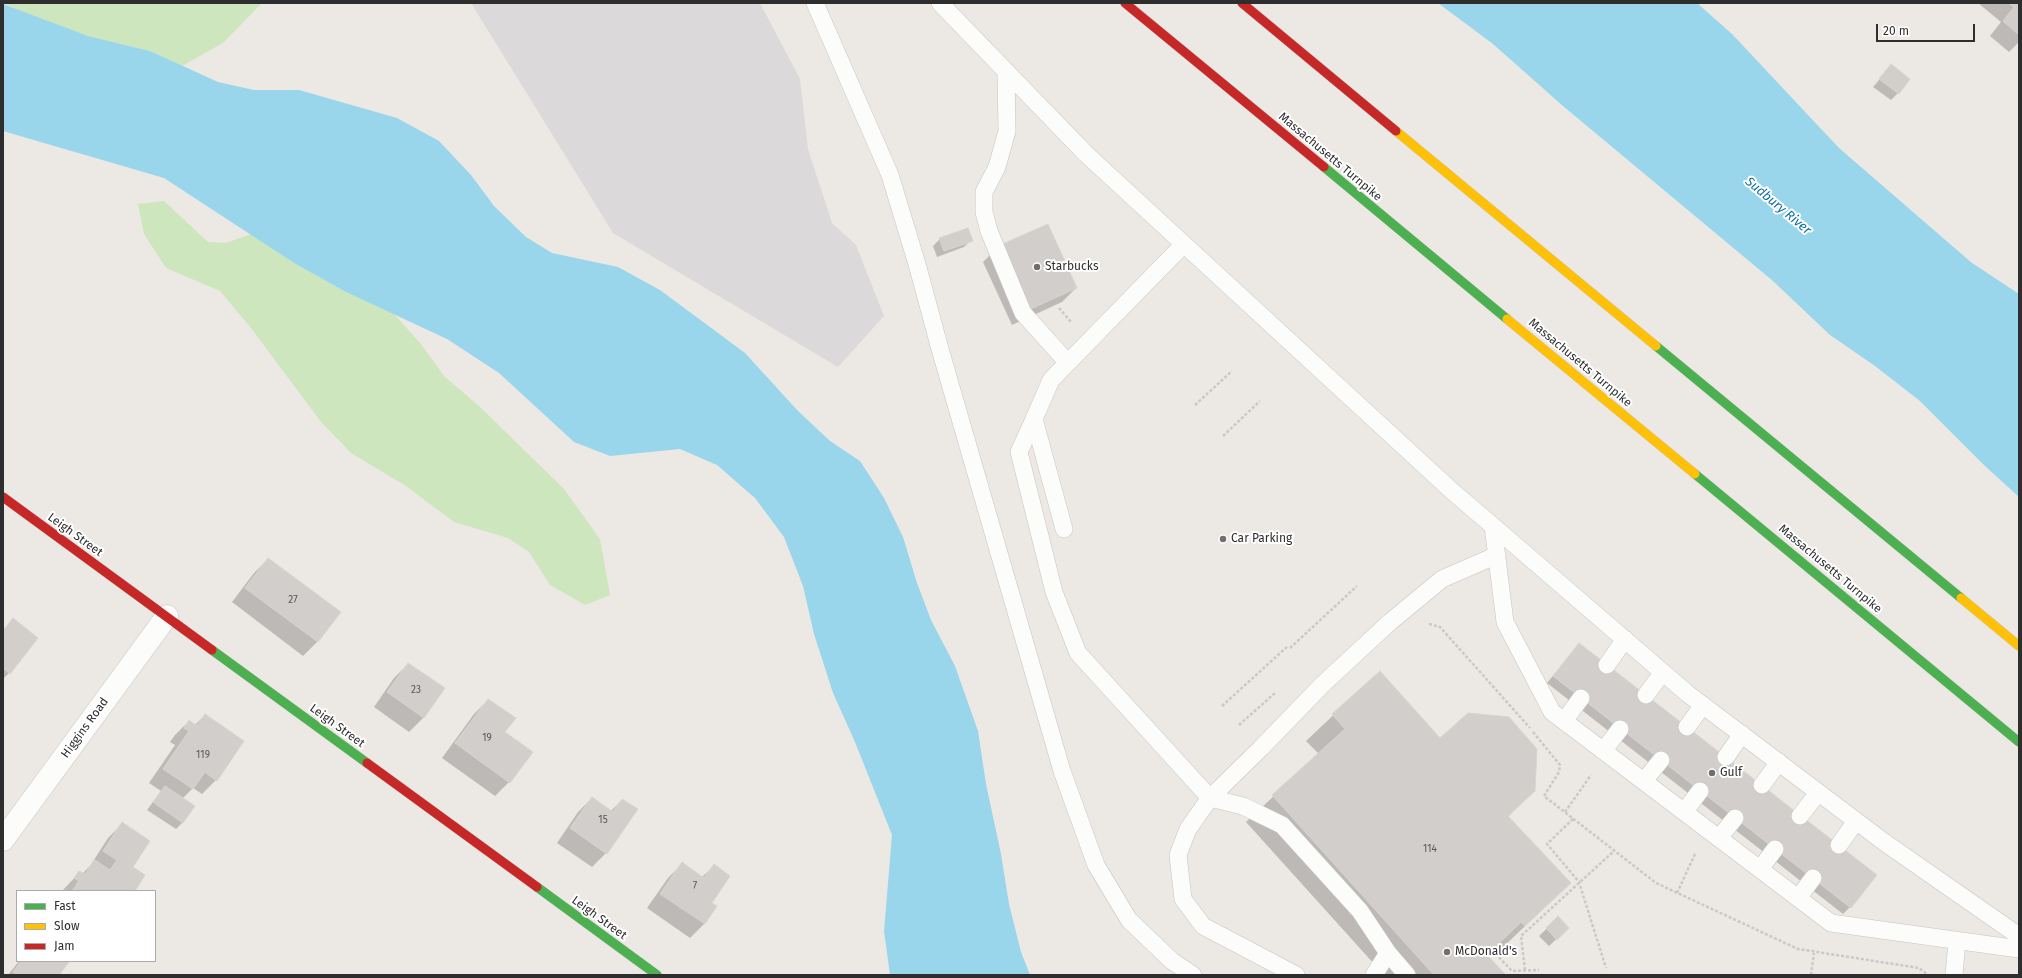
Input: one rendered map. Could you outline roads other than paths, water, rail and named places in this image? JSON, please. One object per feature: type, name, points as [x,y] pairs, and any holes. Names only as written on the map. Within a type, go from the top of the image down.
[{"type":"main road","name":"Massachusetts Turnpike","points":[[1125,3],[2019,742]]},
{"type":"main road","points":[[1242,3],[2019,646]]},
{"type":"main road","name":"Leigh Street","points":[[3,497],[657,975]]},
{"type":"street","name":"Higgins Road","points":[[3,840],[167,616]]},
{"type":"lane","points":[[815,3],[890,175],[917,264],[940,349],[1062,771],[1096,865],[1129,920],[1172,961],[1193,975]]},
{"type":"lane","points":[[940,3],[1086,154],[1493,526],[1703,705],[1856,821],[2019,936]]},
{"type":"lane","points":[[1006,72],[1007,131],[997,167],[984,192],[984,212],[988,231],[1023,313],[1068,363]]},
{"type":"lane","points":[[1184,244],[1051,380],[1019,452],[1054,592],[1078,653],[1210,798],[1243,806],[1282,825],[1360,911],[1388,953],[1407,975]]},
{"type":"lane","points":[[1034,419],[1064,529]]},
{"type":"lane","points":[[1493,526],[1505,622],[1552,712],[1831,923],[2019,949]]},
{"type":"lane","points":[[1296,975],[1203,926],[1183,899],[1178,855],[1188,829],[1210,798],[1328,679],[1390,622],[1442,579],[1497,555]]},
{"type":"lane","points":[[1607,665],[1625,640]]},
{"type":"lane","points":[[1646,695],[1663,672]]},
{"type":"lane","points":[[1564,721],[1581,698]]},
{"type":"lane","points":[[1687,726],[1703,705]]},
{"type":"lane","points":[[1605,752],[1620,729]]},
{"type":"lane","points":[[1726,757],[1742,734]]},
{"type":"lane","points":[[1644,781],[1661,760]]},
{"type":"lane","points":[[1762,785],[1779,762]]},
{"type":"lane","points":[[1684,812],[1700,791]]},
{"type":"lane","points":[[1800,816],[1818,793]]},
{"type":"lane","points":[[1713,833],[1735,818]]},
{"type":"lane","points":[[1839,845],[1856,821]]},
{"type":"lane","points":[[1760,869],[1775,849]]},
{"type":"lane","points":[[1798,898],[1813,878]]},
{"type":"lane","points":[[1954,975],[1957,941]]},
{"type":"lane","points":[[1374,975],[1388,953]]},
{"type":"water","name":"Sudbury River","points":[[1438,3],[1697,3],[1732,34],[1839,148],[1972,263],[2019,294],[2019,497],[1985,466],[1920,401],[1875,366],[1830,335],[1773,281],[1563,106],[1493,44]]},
{"type":"water","points":[[3,4],[88,36],[150,51],[218,82],[254,90],[299,90],[397,118],[439,141],[471,175],[494,206],[526,237],[552,253],[618,267],[660,290],[745,353],[798,411],[830,441],[860,461],[884,498],[903,537],[917,583],[931,620],[955,666],[978,731],[986,784],[1001,854],[1009,904],[1021,952],[1030,975],[890,975],[884,931],[892,835],[855,742],[833,693],[814,634],[803,586],[784,537],[755,498],[717,465],[680,449],[610,456],[574,442],[499,373],[447,339],[344,291],[294,263],[164,178],[3,131]]},
{"type":"place","name":"Starbucks","points":[[1037,267]]},
{"type":"place","name":"Car Parking","points":[[1223,539]]},
{"type":"place","name":"Gulf","points":[[1712,773]]},
{"type":"place","name":"McDonald's","points":[[1447,952]]}]
